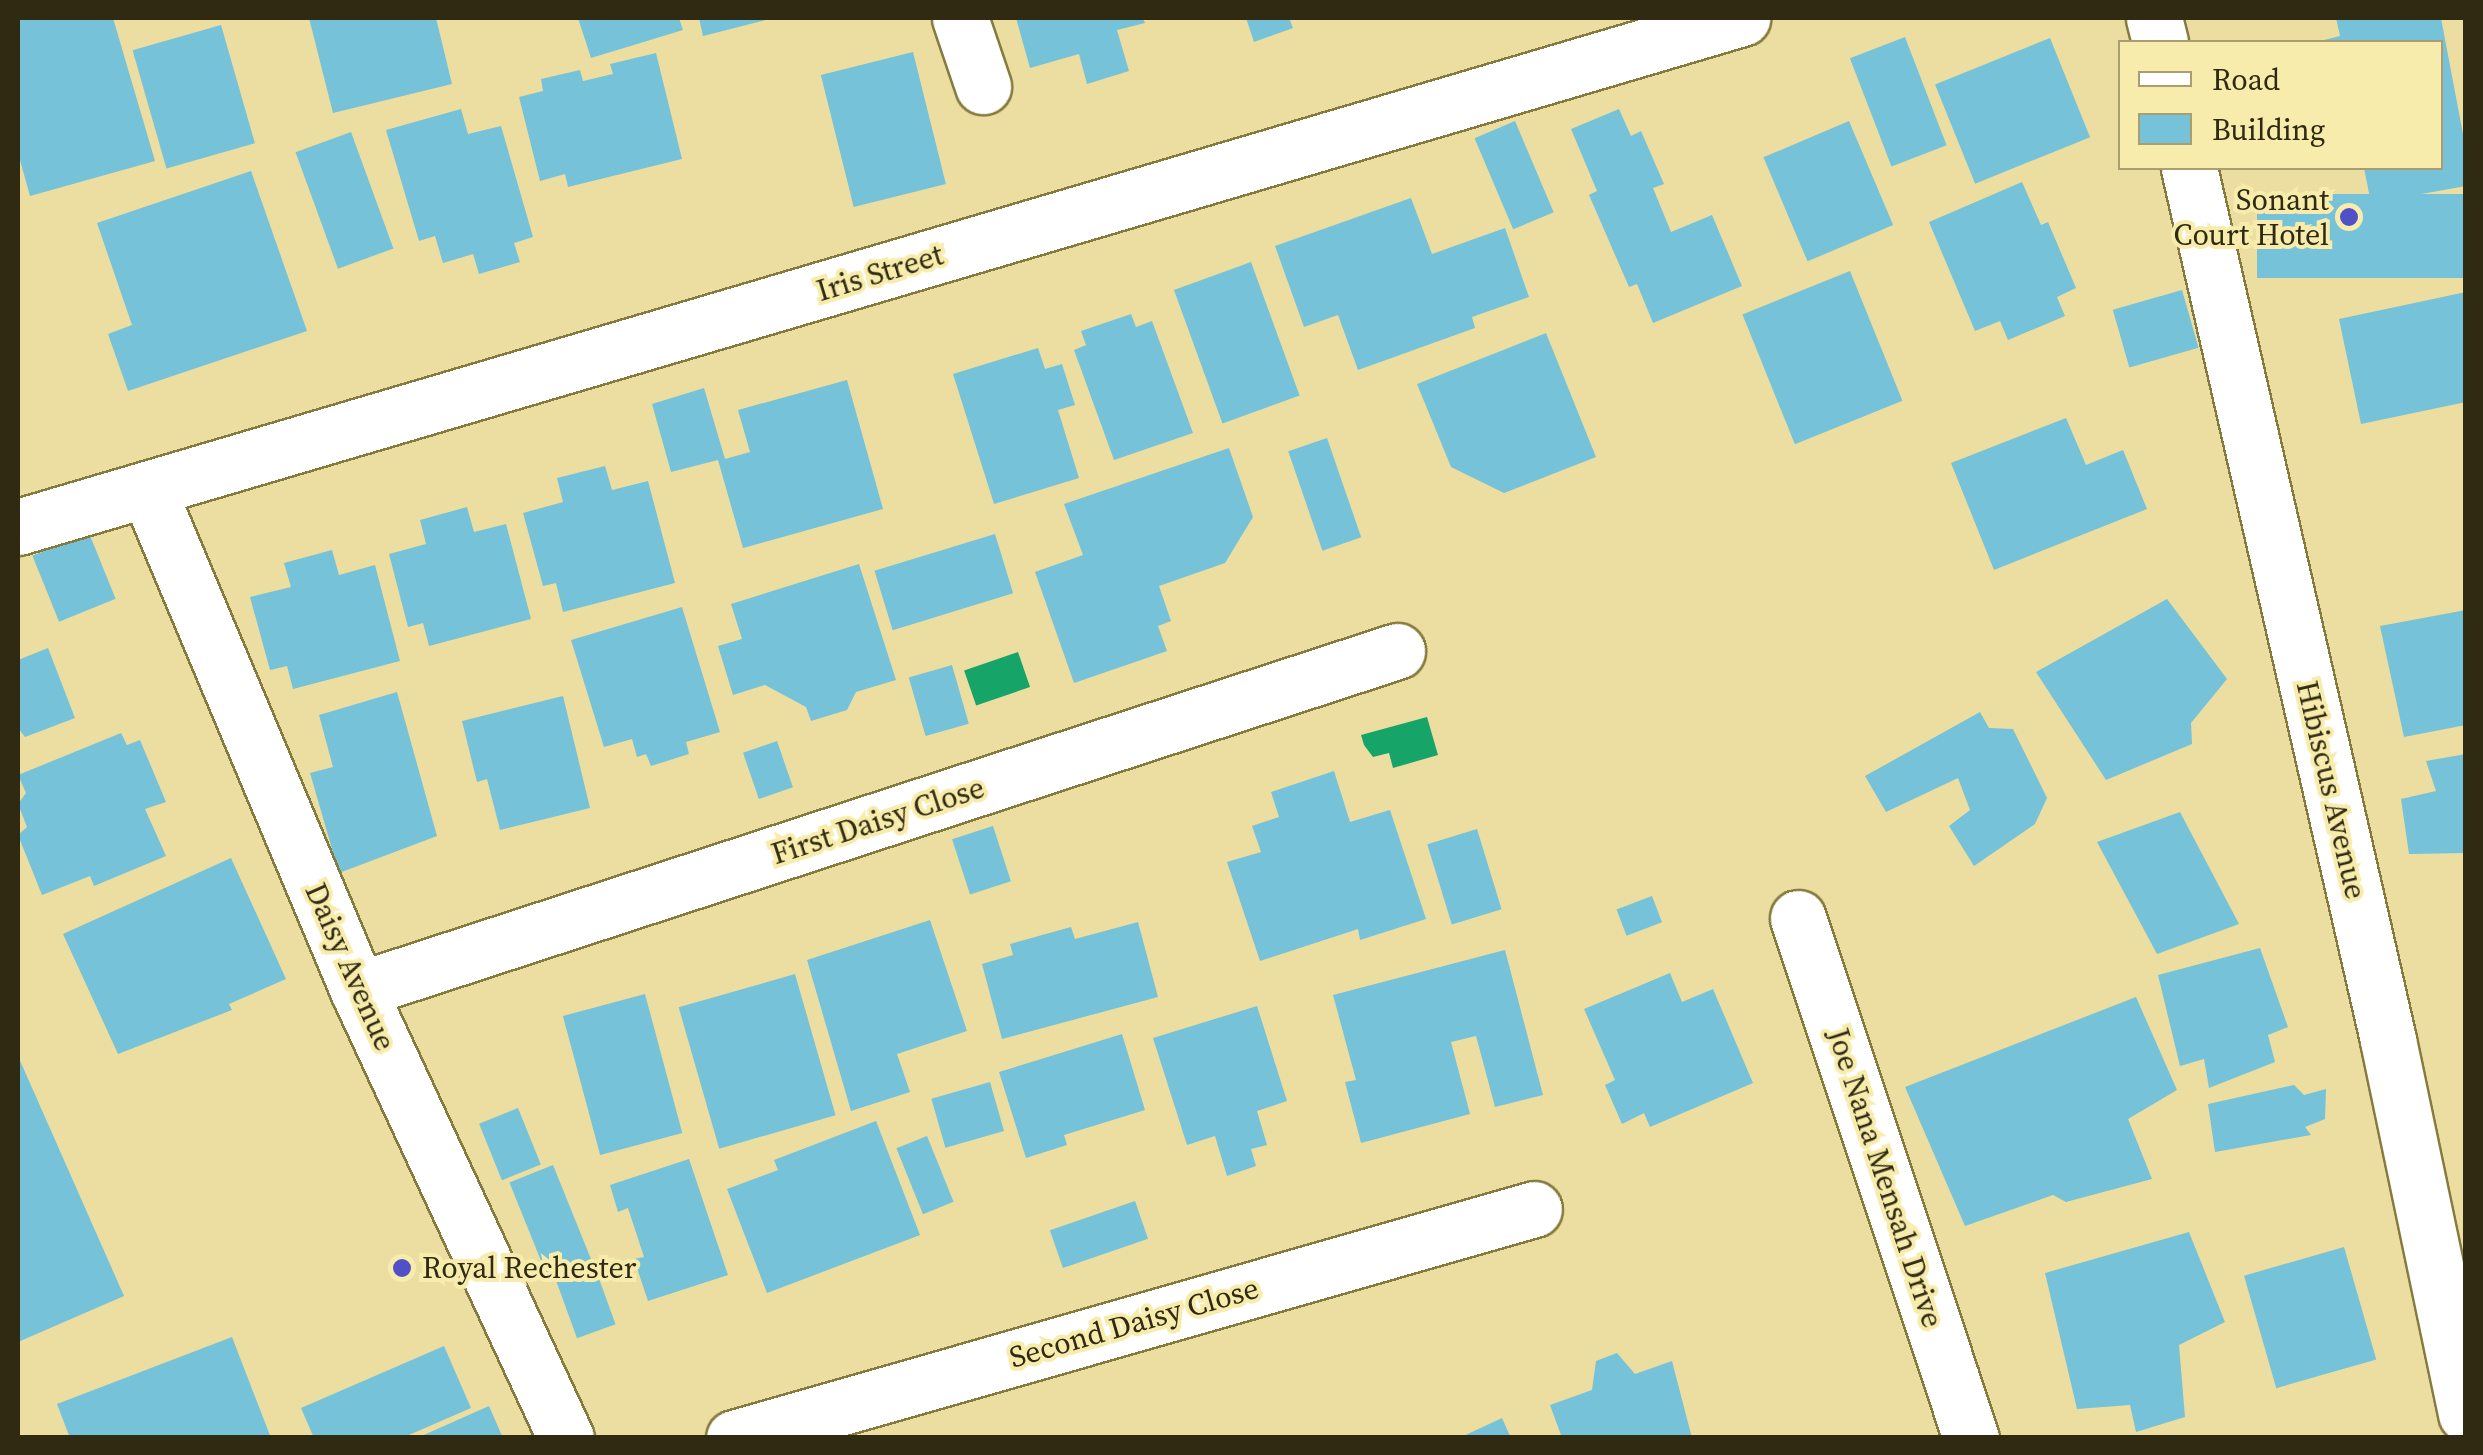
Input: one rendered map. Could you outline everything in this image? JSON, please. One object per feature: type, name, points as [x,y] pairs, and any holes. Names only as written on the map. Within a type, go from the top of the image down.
[{"type":"street","points":[[960,18],[983,86]]},
{"type":"street","name":"Iris Street","points":[[18,527],[1742,18]]},
{"type":"street","name":"Hibiscus Avenue","points":[[2189,170],[2384,1021],[2466,1414]]},
{"type":"street","name":"Daisy Avenue","points":[[148,490],[358,990],[566,1438]]},
{"type":"street","name":"First Daisy Close","points":[[358,990],[1398,651]]},
{"type":"street","name":"Joe Nana Mensah Drive","points":[[1798,918],[1971,1438]]},
{"type":"street","name":"Second Daisy Close","points":[[734,1438],[1534,1209]]},
{"type":"shaded area","points":[[1018,652],[1030,687],[976,706],[964,671]]},
{"type":"shaded area","points":[[1427,717],[1438,755],[1393,768],[1389,753],[1373,757],[1364,745],[1361,735]]},
{"type":"building","points":[[113,18],[155,161],[30,196],[18,153],[18,19]]},
{"type":"building","points":[[309,18],[436,18],[452,84],[333,113]]},
{"type":"building","points":[[578,18],[679,18],[683,30],[591,58]]},
{"type":"building","points":[[699,18],[770,18],[770,19],[703,36]]},
{"type":"building","points":[[1016,18],[1143,18],[1145,23],[1117,30],[1129,71],[1087,84],[1079,54],[1030,68]]},
{"type":"building","points":[[1246,18],[1289,18],[1293,28],[1254,42]]},
{"type":"building","points":[[2336,18],[2441,18],[2466,150],[2466,186],[2371,203],[2364,170],[2443,170],[2443,40],[2324,40],[2340,36]]},
{"type":"building","points":[[221,25],[255,143],[166,169],[133,50]]},
{"type":"building","points":[[1905,37],[1947,145],[1891,166],[1850,58]]},
{"type":"building","points":[[2050,38],[2090,137],[1975,184],[1935,84]]},
{"type":"building","points":[[913,52],[946,184],[854,207],[821,75]]},
{"type":"building","points":[[656,53],[682,159],[568,187],[565,174],[540,181],[519,97],[543,91],[541,79],[580,70],[583,81],[613,74],[610,64]]},
{"type":"building","points":[[461,109],[468,134],[501,126],[533,237],[514,243],[520,262],[479,274],[473,254],[443,263],[435,236],[419,241],[386,130]]},
{"type":"building","points":[[1619,109],[1631,136],[1641,131],[1664,184],[1653,188],[1671,232],[1712,215],[1742,286],[1653,323],[1637,284],[1629,287],[1589,195],[1597,191],[1571,129]]},
{"type":"building","points":[[1515,121],[1554,212],[1513,229],[1474,138]]},
{"type":"building","points":[[1849,121],[1893,225],[1808,261],[1763,157]]},
{"type":"building","points":[[351,132],[393,249],[338,269],[296,152]]},
{"type":"building","points":[[251,171],[307,331],[128,391],[108,334],[132,325],[97,223]]},
{"type":"building","points":[[2022,182],[2041,225],[2048,222],[2076,288],[2057,297],[2065,316],[2008,340],[2000,321],[1975,331],[1929,222]]},
{"type":"building","points":[[2257,194],[2466,194],[2466,278],[2257,278]]},
{"type":"building","points":[[1411,198],[1432,254],[1505,228],[1529,297],[1472,317],[1475,328],[1358,370],[1338,315],[1304,327],[1275,246]]},
{"type":"building","points":[[1251,262],[1300,395],[1223,423],[1174,290]]},
{"type":"building","points":[[1850,271],[1902,401],[1795,444],[1742,314]]},
{"type":"building","points":[[2182,290],[2199,348],[2129,368],[2113,310]]},
{"type":"building","points":[[2466,292],[2466,402],[2361,424],[2339,319]]},
{"type":"building","points":[[1131,314],[1136,327],[1152,321],[1193,433],[1114,460],[1074,350],[1086,345],[1081,331]]},
{"type":"building","points":[[1546,333],[1596,457],[1504,493],[1451,467],[1417,384]]},
{"type":"building","points":[[1038,348],[1045,369],[1062,364],[1075,405],[1058,410],[1079,478],[994,504],[953,374]]},
{"type":"building","points":[[847,380],[883,509],[743,548],[718,460],[671,472],[652,404],[704,388],[725,459],[750,452],[738,410]]},
{"type":"building","points":[[2066,418],[2086,465],[2123,450],[2147,509],[1994,570],[1951,463]]},
{"type":"building","points":[[1327,438],[1361,537],[1322,551],[1288,451]]},
{"type":"building","points":[[1229,448],[1253,517],[1225,563],[1159,586],[1171,621],[1158,626],[1167,651],[1074,683],[1035,572],[1083,555],[1064,504]]},
{"type":"building","points":[[605,466],[612,490],[648,481],[675,583],[563,612],[556,583],[543,586],[523,513],[563,502],[557,478]]},
{"type":"building","points":[[467,507],[474,532],[506,524],[531,619],[429,646],[423,623],[408,627],[389,554],[426,544],[420,520]]},
{"type":"building","points":[[89,533],[116,599],[59,622],[32,556]]},
{"type":"building","points":[[995,534],[1013,593],[893,630],[875,571]]},
{"type":"building","points":[[332,550],[339,575],[375,565],[400,661],[293,689],[287,666],[270,670],[250,597],[291,587],[284,563]]},
{"type":"building","points":[[859,564],[896,680],[856,692],[847,710],[811,721],[806,707],[765,685],[733,695],[718,646],[742,639],[731,604]]},
{"type":"building","points":[[2167,599],[2227,679],[2191,723],[2192,744],[2106,780],[2036,672]]},
{"type":"building","points":[[682,607],[720,732],[686,742],[689,754],[651,766],[646,754],[637,757],[632,739],[604,747],[571,640]]},
{"type":"building","points":[[2466,610],[2466,725],[2404,737],[2380,626]]},
{"type":"building","points":[[48,648],[75,718],[25,737],[18,728],[18,660]]},
{"type":"building","points":[[952,665],[969,724],[926,736],[909,677]]},
{"type":"building","points":[[397,692],[437,836],[339,873],[310,773],[333,767],[319,715]]},
{"type":"building","points":[[563,696],[590,808],[500,830],[487,779],[477,782],[462,721]]},
{"type":"building","points":[[1980,712],[1989,728],[2013,729],[2047,798],[2035,824],[1974,866],[1949,826],[1970,810],[1958,778],[1886,812],[1865,776]]},
{"type":"building","points":[[121,733],[127,745],[140,740],[166,802],[145,809],[166,856],[94,886],[90,876],[42,895],[18,835],[27,827],[18,804],[26,793],[18,775]]},
{"type":"building","points":[[777,741],[793,787],[759,799],[743,753]]},
{"type":"building","points":[[2466,754],[2466,853],[2409,854],[2401,799],[2436,791],[2426,761]]},
{"type":"building","points":[[1334,771],[1350,822],[1390,810],[1426,919],[1360,940],[1358,929],[1260,961],[1227,862],[1261,852],[1252,826],[1279,817],[1271,792]]},
{"type":"building","points":[[2180,812],[2239,924],[2157,954],[2097,842]]},
{"type":"building","points":[[993,826],[1011,881],[970,894],[952,839]]},
{"type":"building","points":[[1477,829],[1502,909],[1452,925],[1427,844]]},
{"type":"building","points":[[231,858],[286,979],[229,1004],[232,1010],[118,1054],[63,934]]},
{"type":"building","points":[[1652,896],[1662,922],[1627,936],[1617,910]]},
{"type":"building","points":[[930,920],[967,1031],[897,1054],[910,1092],[851,1111],[807,960]]},
{"type":"building","points":[[1138,922],[1158,997],[1002,1039],[982,964],[1013,955],[1010,944],[1071,927],[1075,939]]},
{"type":"building","points":[[2260,948],[2288,1027],[2268,1035],[2275,1062],[2209,1088],[2204,1059],[2180,1066],[2158,975]]},
{"type":"building","points":[[1505,950],[1543,1095],[1495,1107],[1476,1036],[1451,1042],[1470,1114],[1361,1143],[1345,1082],[1356,1080],[1333,995]]},
{"type":"building","points":[[1670,973],[1682,1002],[1713,989],[1753,1083],[1650,1127],[1644,1113],[1622,1124],[1605,1085],[1615,1080],[1584,1009]]},
{"type":"building","points":[[795,974],[836,1115],[719,1149],[679,1007]]},
{"type":"building","points":[[645,994],[682,1133],[600,1155],[563,1016]]},
{"type":"building","points":[[2136,997],[2177,1090],[2128,1119],[2152,1179],[2066,1202],[2053,1195],[1965,1226],[1905,1087]]},
{"type":"building","points":[[1257,1006],[1287,1101],[1257,1111],[1267,1145],[1251,1149],[1256,1166],[1227,1176],[1215,1136],[1187,1145],[1153,1038]]},
{"type":"building","points":[[1122,1034],[1145,1110],[1064,1135],[1067,1145],[1026,1158],[999,1072]]},
{"type":"building","points":[[18,1056],[124,1296],[18,1342]]},
{"type":"building","points":[[990,1082],[1004,1131],[945,1148],[931,1099]]},
{"type":"building","points":[[2294,1085],[2304,1095],[2326,1089],[2325,1119],[2305,1127],[2311,1135],[2215,1152],[2208,1104]]},
{"type":"building","points":[[518,1108],[541,1165],[502,1180],[479,1124]]},
{"type":"building","points":[[876,1121],[920,1235],[767,1293],[727,1189],[778,1170],[774,1160]]},
{"type":"building","points":[[927,1136],[954,1202],[923,1214],[896,1148]]},
{"type":"building","points":[[689,1159],[728,1275],[648,1301],[634,1259],[644,1257],[628,1208],[618,1212],[610,1185]]},
{"type":"building","points":[[553,1165],[592,1260],[548,1278],[509,1183]]},
{"type":"building","points":[[1135,1201],[1148,1239],[1063,1268],[1050,1230]]},
{"type":"building","points":[[2189,1232],[2225,1322],[2179,1345],[2185,1417],[2136,1432],[2130,1405],[2077,1409],[2045,1273]]},
{"type":"building","points":[[2344,1247],[2376,1359],[2276,1388],[2244,1276]]},
{"type":"building","points":[[594,1265],[616,1324],[577,1338],[555,1279]]},
{"type":"building","points":[[232,1337],[271,1438],[70,1438],[57,1404]]},
{"type":"building","points":[[444,1346],[471,1408],[402,1438],[314,1438],[301,1408]]},
{"type":"building","points":[[1617,1353],[1635,1374],[1672,1361],[1692,1438],[1562,1438],[1550,1405],[1592,1390],[1596,1361]]},
{"type":"building","points":[[489,1406],[503,1438],[417,1438]]},
{"type":"building","points":[[1502,1418],[1511,1438],[1459,1438]]},
{"type":"place","name":"Sonant Court Hotel","points":[[2349,217]]},
{"type":"place","name":"Royal Rechester","points":[[402,1268]]}]
